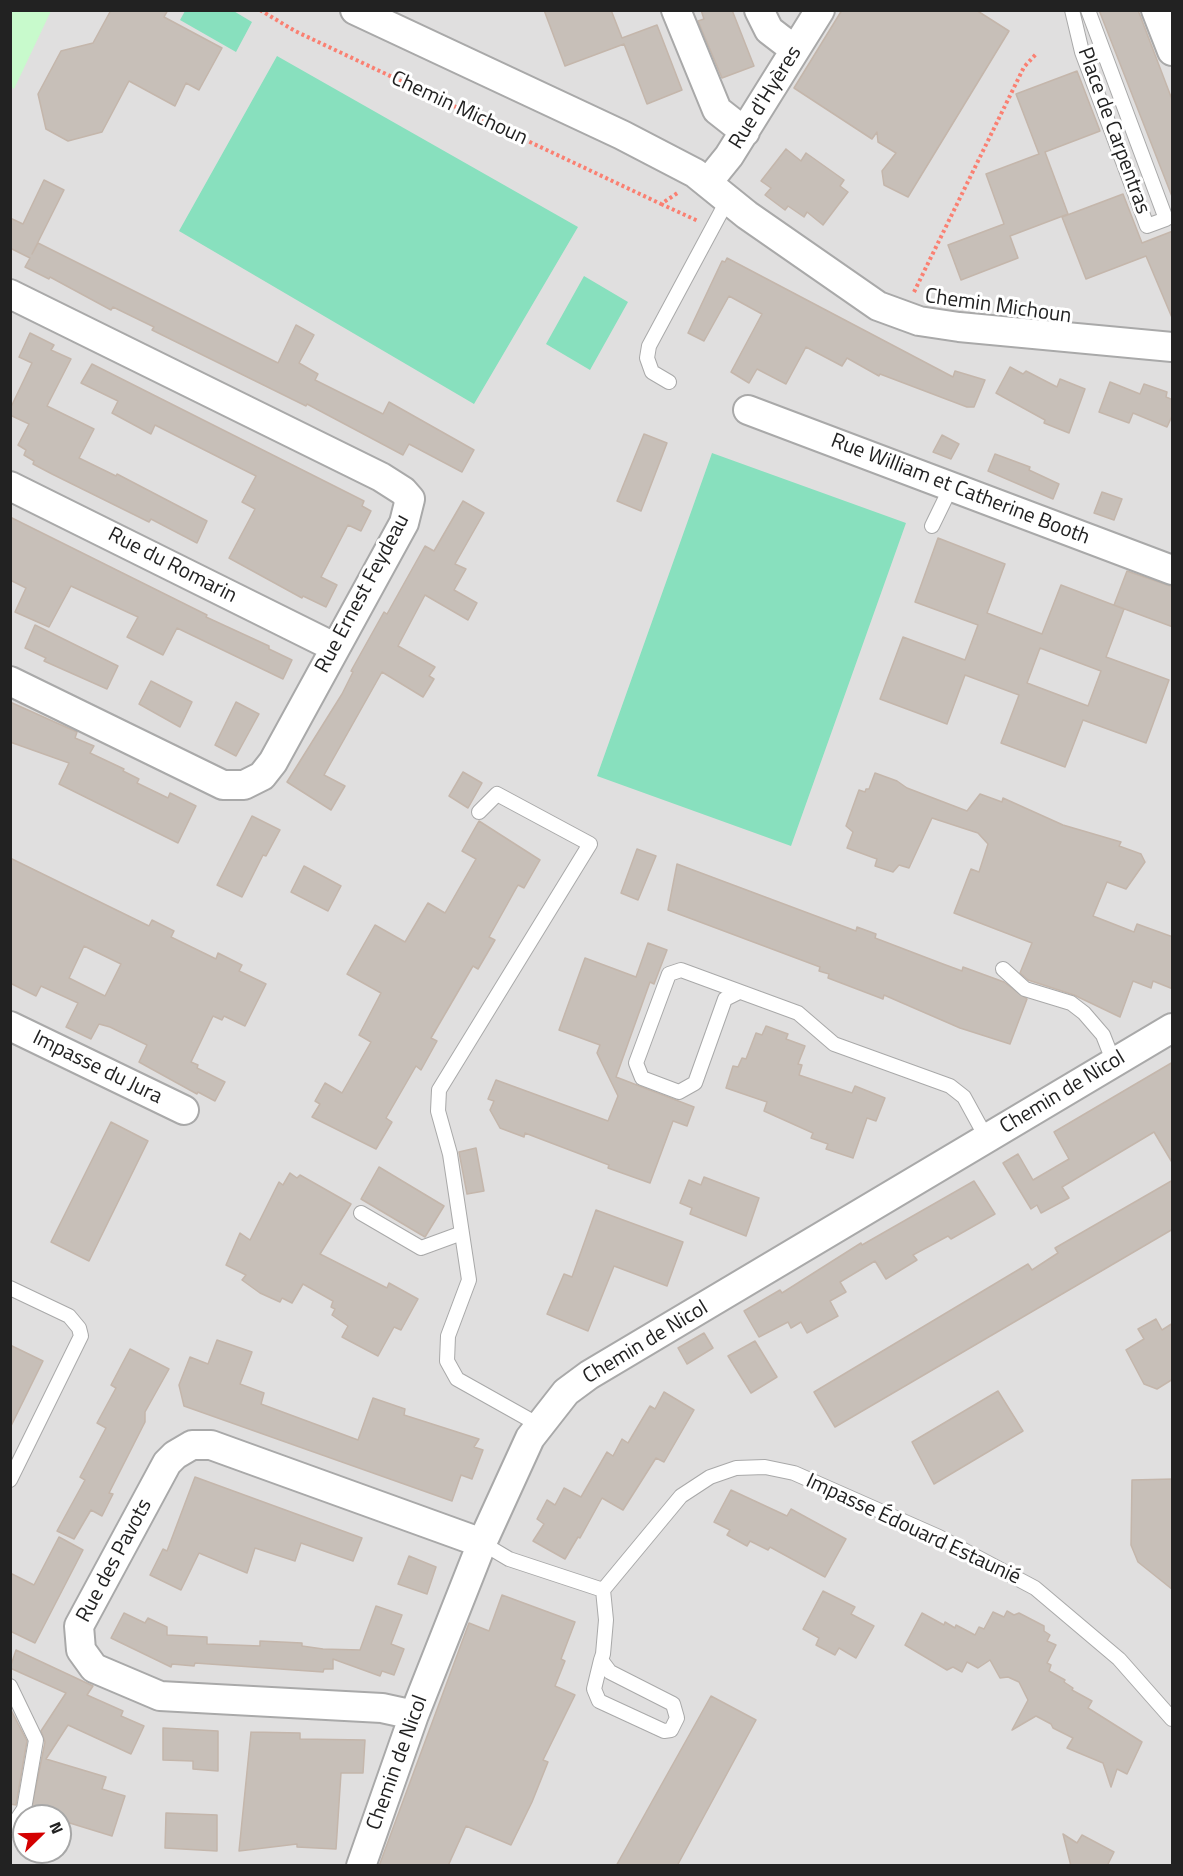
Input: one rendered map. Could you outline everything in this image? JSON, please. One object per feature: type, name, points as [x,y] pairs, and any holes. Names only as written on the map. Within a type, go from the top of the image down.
[{"type":"street","name":"Chemin Michoun","points":[[355,10],[622,135],[710,185],[803,256],[878,306],[919,321],[1173,347]]},
{"type":"street","points":[[676,10],[717,110],[745,132]]},
{"type":"street","points":[[759,10],[769,30],[795,51]]},
{"type":"street","name":"Rue d'Hyères","points":[[710,185],[820,10]]},
{"type":"street","points":[[1156,10],[1173,51]]},
{"type":"street","name":"Rue Ernest Feydeau","points":[[10,294],[381,477],[410,498],[404,523],[273,762],[262,776],[244,785],[223,785],[10,681]]},
{"type":"street","name":"Rue William et Catherine Booth","points":[[748,410],[1173,570]]},
{"type":"street","name":"Rue du Romarin","points":[[10,486],[334,647]]},
{"type":"street","name":"Impasse du Jura","points":[[10,1026],[184,1110]]},
{"type":"street","name":"Chemin de Nicol","points":[[361,1866],[414,1715],[482,1543],[525,1448],[539,1425],[566,1392],[589,1375],[1173,1028]]},
{"type":"street","name":"Rue des Pavots","points":[[414,1715],[382,1708],[160,1696],[94,1668],[81,1650],[79,1626],[167,1463],[175,1455],[192,1445],[211,1445],[482,1543]]},
{"type":"lane","name":"Place de Carpentras","points":[[1072,10],[1082,52],[1148,226],[1166,219],[1088,10]]},
{"type":"lane","points":[[669,382],[652,372],[648,358],[649,346],[712,226],[710,185]]},
{"type":"lane","points":[[932,526],[951,487]]},
{"type":"lane","points":[[480,812],[497,794],[590,844],[439,1090],[438,1111],[450,1154],[469,1280],[448,1336],[447,1361],[457,1379],[539,1425]]},
{"type":"lane","points":[[1003,969],[1024,989],[1071,1003],[1084,1013],[1103,1035],[1114,1063]]},
{"type":"lane","points":[[739,992],[724,999],[694,1083],[679,1092],[642,1078],[636,1063],[669,974],[681,970],[798,1013],[834,1044],[950,1086],[964,1097],[987,1139]]},
{"type":"lane","points":[[361,1213],[421,1248],[462,1233]]},
{"type":"lane","points":[[10,1288],[69,1316],[80,1328],[81,1336],[10,1480]]},
{"type":"lane","name":"Impasse Édouard Estaunié","points":[[603,1590],[681,1496],[710,1478],[736,1468],[765,1467],[794,1473],[939,1537],[1035,1588],[1119,1659],[1173,1719]]},
{"type":"lane","points":[[482,1543],[509,1559],[603,1590],[606,1620],[601,1660],[594,1689],[599,1701],[664,1731],[671,1730],[677,1718],[673,1704],[610,1671],[601,1660]]},
{"type":"lane","points":[[10,1686],[36,1740],[24,1809],[10,1830]]},
{"type":"path","name":"Chemin Michoun","points":[[260,10],[295,31],[712,226]]},
{"type":"path","points":[[912,295],[1024,67],[1037,53]]},
{"type":"path","points":[[661,204],[681,191],[710,185]]},
{"type":"path","name":"Chemin Michoun","points":[[903,291],[922,298]]},
{"type":"shaded area","points":[[11,11],[1172,11],[1172,1865],[11,1866]]},
{"type":"green space","points":[[11,10],[51,11],[14,89],[11,87]]},
{"type":"green space","points":[[232,10],[252,22],[236,52],[180,20],[185,11]]},
{"type":"green space","points":[[277,56],[578,227],[474,404],[179,231]]},
{"type":"green space","points":[[584,276],[628,302],[590,370],[546,344]]},
{"type":"green space","points":[[712,453],[906,523],[791,846],[597,776]]},
{"type":"building","points":[[111,10],[168,10],[164,17],[222,48],[199,90],[186,83],[175,106],[129,81],[102,132],[68,141],[46,129],[38,94],[61,51],[93,43]]},
{"type":"building","points":[[544,10],[611,10],[622,38],[657,25],[682,90],[647,104],[624,44],[565,66]]},
{"type":"building","points":[[701,10],[732,10],[754,66],[722,78],[698,21],[704,19]]},
{"type":"building","points":[[842,10],[976,10],[1009,31],[908,197],[884,185],[882,171],[896,153],[878,142],[877,132],[872,139],[794,88]]},
{"type":"building","points":[[1099,10],[1138,10],[1173,102],[1173,199]]},
{"type":"building","points":[[1077,71],[1100,131],[1045,152],[1068,214],[1010,236],[1018,258],[961,280],[948,245],[1004,224],[986,174],[1039,154],[1016,94]]},
{"type":"building","points":[[786,149],[801,161],[806,153],[844,180],[840,186],[848,192],[823,225],[807,212],[804,217],[788,206],[785,210],[765,195],[771,188],[761,181]]},
{"type":"building","points":[[44,180],[64,190],[32,254],[38,243],[278,363],[296,325],[314,335],[299,363],[318,374],[315,380],[383,414],[389,402],[474,450],[462,472],[409,444],[403,455],[307,404],[306,406],[152,330],[154,327],[113,307],[111,310],[50,277],[49,279],[25,267],[30,258],[10,248],[10,218],[23,224]]},
{"type":"building","points":[[1123,194],[1142,243],[1173,231],[1173,320],[1146,256],[1086,279],[1062,217]]},
{"type":"building","points":[[727,258],[953,377],[955,371],[985,380],[974,407],[967,407],[880,374],[879,376],[847,358],[842,366],[806,347],[786,384],[757,369],[749,383],[731,372],[762,314],[729,296],[704,341],[688,333],[722,261],[725,262]]},
{"type":"building","points":[[30,333],[54,345],[51,350],[71,359],[47,406],[94,429],[79,458],[116,476],[117,474],[207,521],[197,543],[151,519],[149,522],[52,474],[33,464],[34,461],[24,455],[26,450],[18,445],[29,424],[10,415],[10,409],[32,363],[19,357]]},
{"type":"building","points":[[92,364],[364,501],[362,506],[371,511],[361,531],[348,525],[321,577],[337,585],[326,607],[303,596],[302,598],[229,558],[255,509],[242,502],[256,476],[155,425],[151,434],[112,413],[118,401],[81,383]]},
{"type":"building","points":[[1010,367],[1023,374],[1026,371],[1057,387],[1060,379],[1085,389],[1069,433],[1044,423],[1045,420],[996,393]]},
{"type":"building","points":[[1110,382],[1140,394],[1144,384],[1167,392],[1166,397],[1173,400],[1173,414],[1167,427],[1133,413],[1129,423],[1099,412]]},
{"type":"building","points":[[644,434],[667,443],[641,511],[617,501]]},
{"type":"building","points":[[942,435],[959,444],[951,459],[933,452]]},
{"type":"building","points":[[995,454],[1030,467],[1029,470],[1059,484],[1053,499],[988,471]]},
{"type":"building","points":[[1102,492],[1122,499],[1114,520],[1094,513]]},
{"type":"building","points":[[463,501],[484,513],[455,564],[466,569],[454,590],[477,603],[468,620],[425,595],[398,646],[435,667],[429,676],[434,679],[423,697],[382,672],[324,775],[345,786],[331,810],[287,782],[342,694],[353,672],[351,671],[384,612],[387,614],[425,546],[434,551]]},
{"type":"building","points":[[10,517],[207,615],[206,617],[269,646],[269,649],[292,660],[283,679],[177,628],[163,655],[127,637],[138,617],[71,586],[49,627],[15,612],[26,588],[10,580]]},
{"type":"building","points":[[938,538],[1005,564],[987,613],[1042,634],[1061,585],[1124,609],[1106,657],[1169,680],[1146,743],[1083,720],[1065,767],[1001,743],[1019,695],[965,675],[947,724],[880,699],[903,637],[965,660],[978,625],[915,602]],"holes":[[[1040,648],[1101,671],[1088,706],[1027,683]]]},
{"type":"building","points":[[1127,571],[1173,587],[1173,627],[1114,605]]},
{"type":"building","points":[[35,625],[118,666],[107,689],[44,661],[46,658],[25,648]]},
{"type":"building","points":[[151,681],[192,702],[180,727],[139,704]]},
{"type":"building","points":[[10,702],[77,732],[75,738],[94,746],[90,753],[124,769],[123,771],[139,779],[137,783],[168,798],[170,793],[196,806],[178,843],[59,784],[69,763],[10,742]]},
{"type":"building","points":[[236,702],[259,714],[236,756],[215,745]]},
{"type":"building","points":[[463,772],[482,783],[468,808],[449,796]]},
{"type":"building","points":[[875,773],[967,811],[980,794],[1002,802],[1003,798],[1063,825],[1121,842],[1119,846],[1141,854],[1145,862],[1126,889],[1107,882],[1093,916],[1134,932],[1137,924],[1173,937],[1173,989],[1153,981],[1151,988],[1133,981],[1120,1017],[1074,995],[1028,980],[1020,973],[1032,943],[954,913],[971,869],[979,872],[988,844],[978,833],[932,818],[909,868],[899,865],[893,872],[875,866],[877,859],[847,848],[853,832],[846,826],[859,790],[865,792],[869,789]]},
{"type":"building","points":[[252,816],[280,830],[266,856],[263,855],[242,897],[217,885]]},
{"type":"building","points":[[479,821],[540,860],[524,888],[518,885],[489,937],[495,940],[478,969],[473,966],[431,1038],[437,1041],[421,1070],[416,1066],[386,1118],[392,1122],[376,1149],[312,1117],[320,1104],[315,1101],[325,1083],[342,1093],[371,1042],[359,1035],[381,993],[347,974],[375,925],[405,942],[428,903],[445,913],[476,859],[462,851]]},
{"type":"building","points":[[637,849],[656,856],[638,900],[621,893]]},
{"type":"building","points":[[10,858],[149,926],[152,920],[174,931],[171,937],[216,959],[218,953],[242,965],[239,971],[266,984],[245,1026],[224,1016],[222,1020],[213,1016],[191,1062],[198,1065],[197,1068],[225,1082],[215,1101],[198,1092],[197,1094],[139,1062],[147,1045],[99,1024],[91,1039],[66,1027],[78,1003],[41,986],[36,996],[10,983]],"holes":[[[84,946],[121,964],[105,996],[69,978]]]},
{"type":"building","points":[[677,864],[856,931],[857,927],[876,934],[875,938],[962,971],[963,967],[1004,982],[1027,999],[1010,1044],[960,1028],[884,995],[883,999],[828,978],[829,974],[819,971],[820,967],[668,910]]},
{"type":"building","points":[[304,866],[341,886],[328,911],[291,892]]},
{"type":"building","points":[[648,943],[667,950],[654,984],[650,982],[616,1077],[694,1107],[687,1126],[673,1121],[650,1183],[525,1133],[524,1137],[500,1128],[490,1110],[494,1101],[488,1099],[496,1080],[608,1121],[618,1096],[597,1053],[600,1045],[559,1030],[585,958],[636,977]]},
{"type":"building","points":[[766,1026],[788,1034],[786,1039],[805,1046],[798,1064],[802,1065],[799,1075],[852,1093],[855,1086],[885,1098],[876,1121],[867,1118],[853,1158],[826,1149],[828,1144],[811,1138],[813,1133],[764,1111],[767,1102],[726,1088],[733,1066],[738,1067],[742,1058],[746,1059],[756,1033],[762,1035]]},
{"type":"building","points":[[1173,1062],[1173,1164],[1154,1132],[1062,1187],[1069,1198],[1041,1213],[1037,1205],[1031,1209],[1003,1163],[1018,1154],[1033,1180],[1069,1159],[1054,1132]]},
{"type":"building","points":[[111,1122],[148,1141],[89,1261],[51,1242]]},
{"type":"building","points":[[476,1148],[484,1191],[467,1194],[459,1152]]},
{"type":"building","points":[[379,1167],[444,1206],[425,1237],[361,1199]]},
{"type":"building","points":[[290,1173],[297,1178],[300,1175],[351,1204],[320,1254],[387,1288],[389,1283],[418,1299],[401,1330],[394,1327],[378,1356],[342,1337],[348,1326],[332,1315],[335,1309],[331,1307],[333,1301],[303,1284],[292,1303],[282,1298],[280,1302],[260,1293],[242,1280],[246,1275],[226,1265],[240,1233],[250,1240],[279,1182],[283,1185]]},
{"type":"building","points":[[704,1177],[759,1198],[746,1236],[690,1214],[692,1208],[680,1203],[689,1180],[701,1185]]},
{"type":"building","points":[[1173,1180],[1173,1229],[835,1427],[814,1392],[1028,1264],[1032,1270],[1058,1253],[1055,1248]]},
{"type":"building","points":[[974,1181],[995,1214],[951,1239],[948,1236],[913,1255],[917,1260],[886,1279],[875,1261],[840,1282],[846,1292],[830,1301],[838,1316],[807,1333],[801,1322],[791,1328],[788,1322],[759,1337],[744,1311],[780,1290],[782,1293],[861,1243],[862,1245]]},
{"type":"building","points":[[596,1210],[683,1242],[667,1286],[614,1266],[588,1331],[547,1314],[564,1274],[572,1277]]},
{"type":"building","points":[[1156,1319],[1162,1330],[1173,1323],[1173,1379],[1157,1389],[1144,1384],[1126,1350],[1144,1339],[1138,1329]]},
{"type":"building","points":[[704,1333],[713,1348],[687,1364],[678,1348]]},
{"type":"building","points":[[217,1340],[252,1352],[240,1384],[264,1393],[261,1404],[358,1440],[373,1398],[405,1409],[404,1415],[479,1439],[474,1447],[483,1450],[472,1479],[461,1475],[452,1501],[184,1406],[179,1385],[190,1357],[208,1364]]},
{"type":"building","points":[[755,1341],[777,1377],[751,1393],[728,1356]]},
{"type":"building","points":[[10,1345],[43,1361],[10,1428]]},
{"type":"building","points":[[130,1349],[169,1369],[145,1412],[145,1422],[109,1493],[113,1494],[102,1516],[91,1510],[74,1539],[57,1531],[85,1480],[80,1477],[106,1428],[97,1423],[116,1388],[111,1385]]},
{"type":"building","points":[[998,1391],[1023,1431],[934,1484],[912,1442]]},
{"type":"building","points":[[664,1392],[694,1410],[664,1462],[656,1458],[623,1510],[602,1498],[580,1538],[578,1537],[565,1559],[533,1541],[544,1524],[537,1519],[547,1500],[555,1505],[564,1488],[581,1497],[607,1452],[613,1456],[622,1439],[628,1443],[650,1406],[655,1409]]},
{"type":"building","points":[[195,1477],[362,1538],[353,1561],[301,1543],[295,1561],[255,1548],[247,1573],[199,1553],[181,1590],[150,1575],[163,1549],[167,1551]]},
{"type":"building","points":[[1173,1479],[1173,1590],[1138,1562],[1131,1545],[1132,1480]]},
{"type":"building","points":[[731,1490],[787,1516],[791,1509],[846,1539],[825,1577],[770,1547],[768,1550],[750,1541],[747,1546],[727,1535],[730,1530],[714,1522]]},
{"type":"building","points":[[59,1537],[83,1550],[35,1643],[10,1631],[10,1573],[34,1585]]},
{"type":"building","points":[[409,1556],[436,1567],[427,1594],[398,1584]]},
{"type":"building","points":[[823,1591],[855,1607],[851,1614],[874,1626],[856,1658],[839,1648],[835,1655],[816,1645],[819,1638],[803,1629]]},
{"type":"building","points":[[502,1595],[575,1622],[561,1659],[565,1661],[555,1686],[575,1695],[543,1760],[548,1762],[532,1802],[511,1845],[466,1826],[448,1866],[379,1866],[469,1623],[489,1631]]},
{"type":"building","points":[[376,1606],[402,1615],[391,1644],[404,1649],[394,1675],[382,1671],[380,1676],[333,1659],[333,1669],[324,1669],[323,1672],[195,1663],[194,1666],[172,1664],[171,1667],[111,1638],[124,1613],[145,1623],[148,1618],[167,1627],[167,1635],[207,1637],[207,1644],[260,1646],[260,1641],[302,1643],[302,1646],[323,1649],[360,1650]]},
{"type":"building","points":[[1007,1611],[1014,1615],[1019,1613],[1044,1626],[1044,1631],[1050,1635],[1047,1641],[1056,1645],[1047,1663],[1051,1665],[1049,1671],[1065,1680],[1064,1682],[1073,1688],[1072,1690],[1092,1701],[1088,1708],[1142,1742],[1127,1774],[1117,1769],[1111,1787],[1103,1763],[1067,1748],[1073,1738],[1053,1728],[1051,1724],[1036,1716],[1012,1730],[1028,1700],[1019,1682],[1008,1677],[1000,1678],[990,1660],[978,1668],[967,1662],[962,1672],[953,1667],[947,1670],[905,1645],[922,1613],[944,1625],[945,1622],[955,1628],[956,1625],[975,1635],[979,1627],[984,1629],[993,1612],[1004,1617]]},
{"type":"building","points":[[16,1650],[93,1686],[87,1695],[123,1711],[121,1716],[144,1726],[131,1754],[68,1725],[46,1759],[106,1777],[102,1789],[125,1796],[112,1836],[72,1824],[72,1804],[32,1804],[45,1742],[41,1731],[66,1693],[10,1668]]},
{"type":"building","points":[[711,1696],[756,1720],[677,1866],[616,1866]]},
{"type":"building","points":[[10,1708],[27,1741],[16,1804],[10,1804]]},
{"type":"building","points":[[163,1728],[218,1731],[218,1771],[193,1769],[193,1761],[163,1760]]},
{"type":"building","points":[[251,1732],[300,1733],[300,1739],[365,1740],[363,1773],[341,1773],[336,1849],[297,1847],[297,1844],[239,1851]]},
{"type":"building","points":[[166,1813],[217,1815],[217,1851],[165,1848]]},
{"type":"building","points":[[1063,1834],[1077,1843],[1082,1835],[1114,1852],[1107,1866],[1071,1866]]}]
